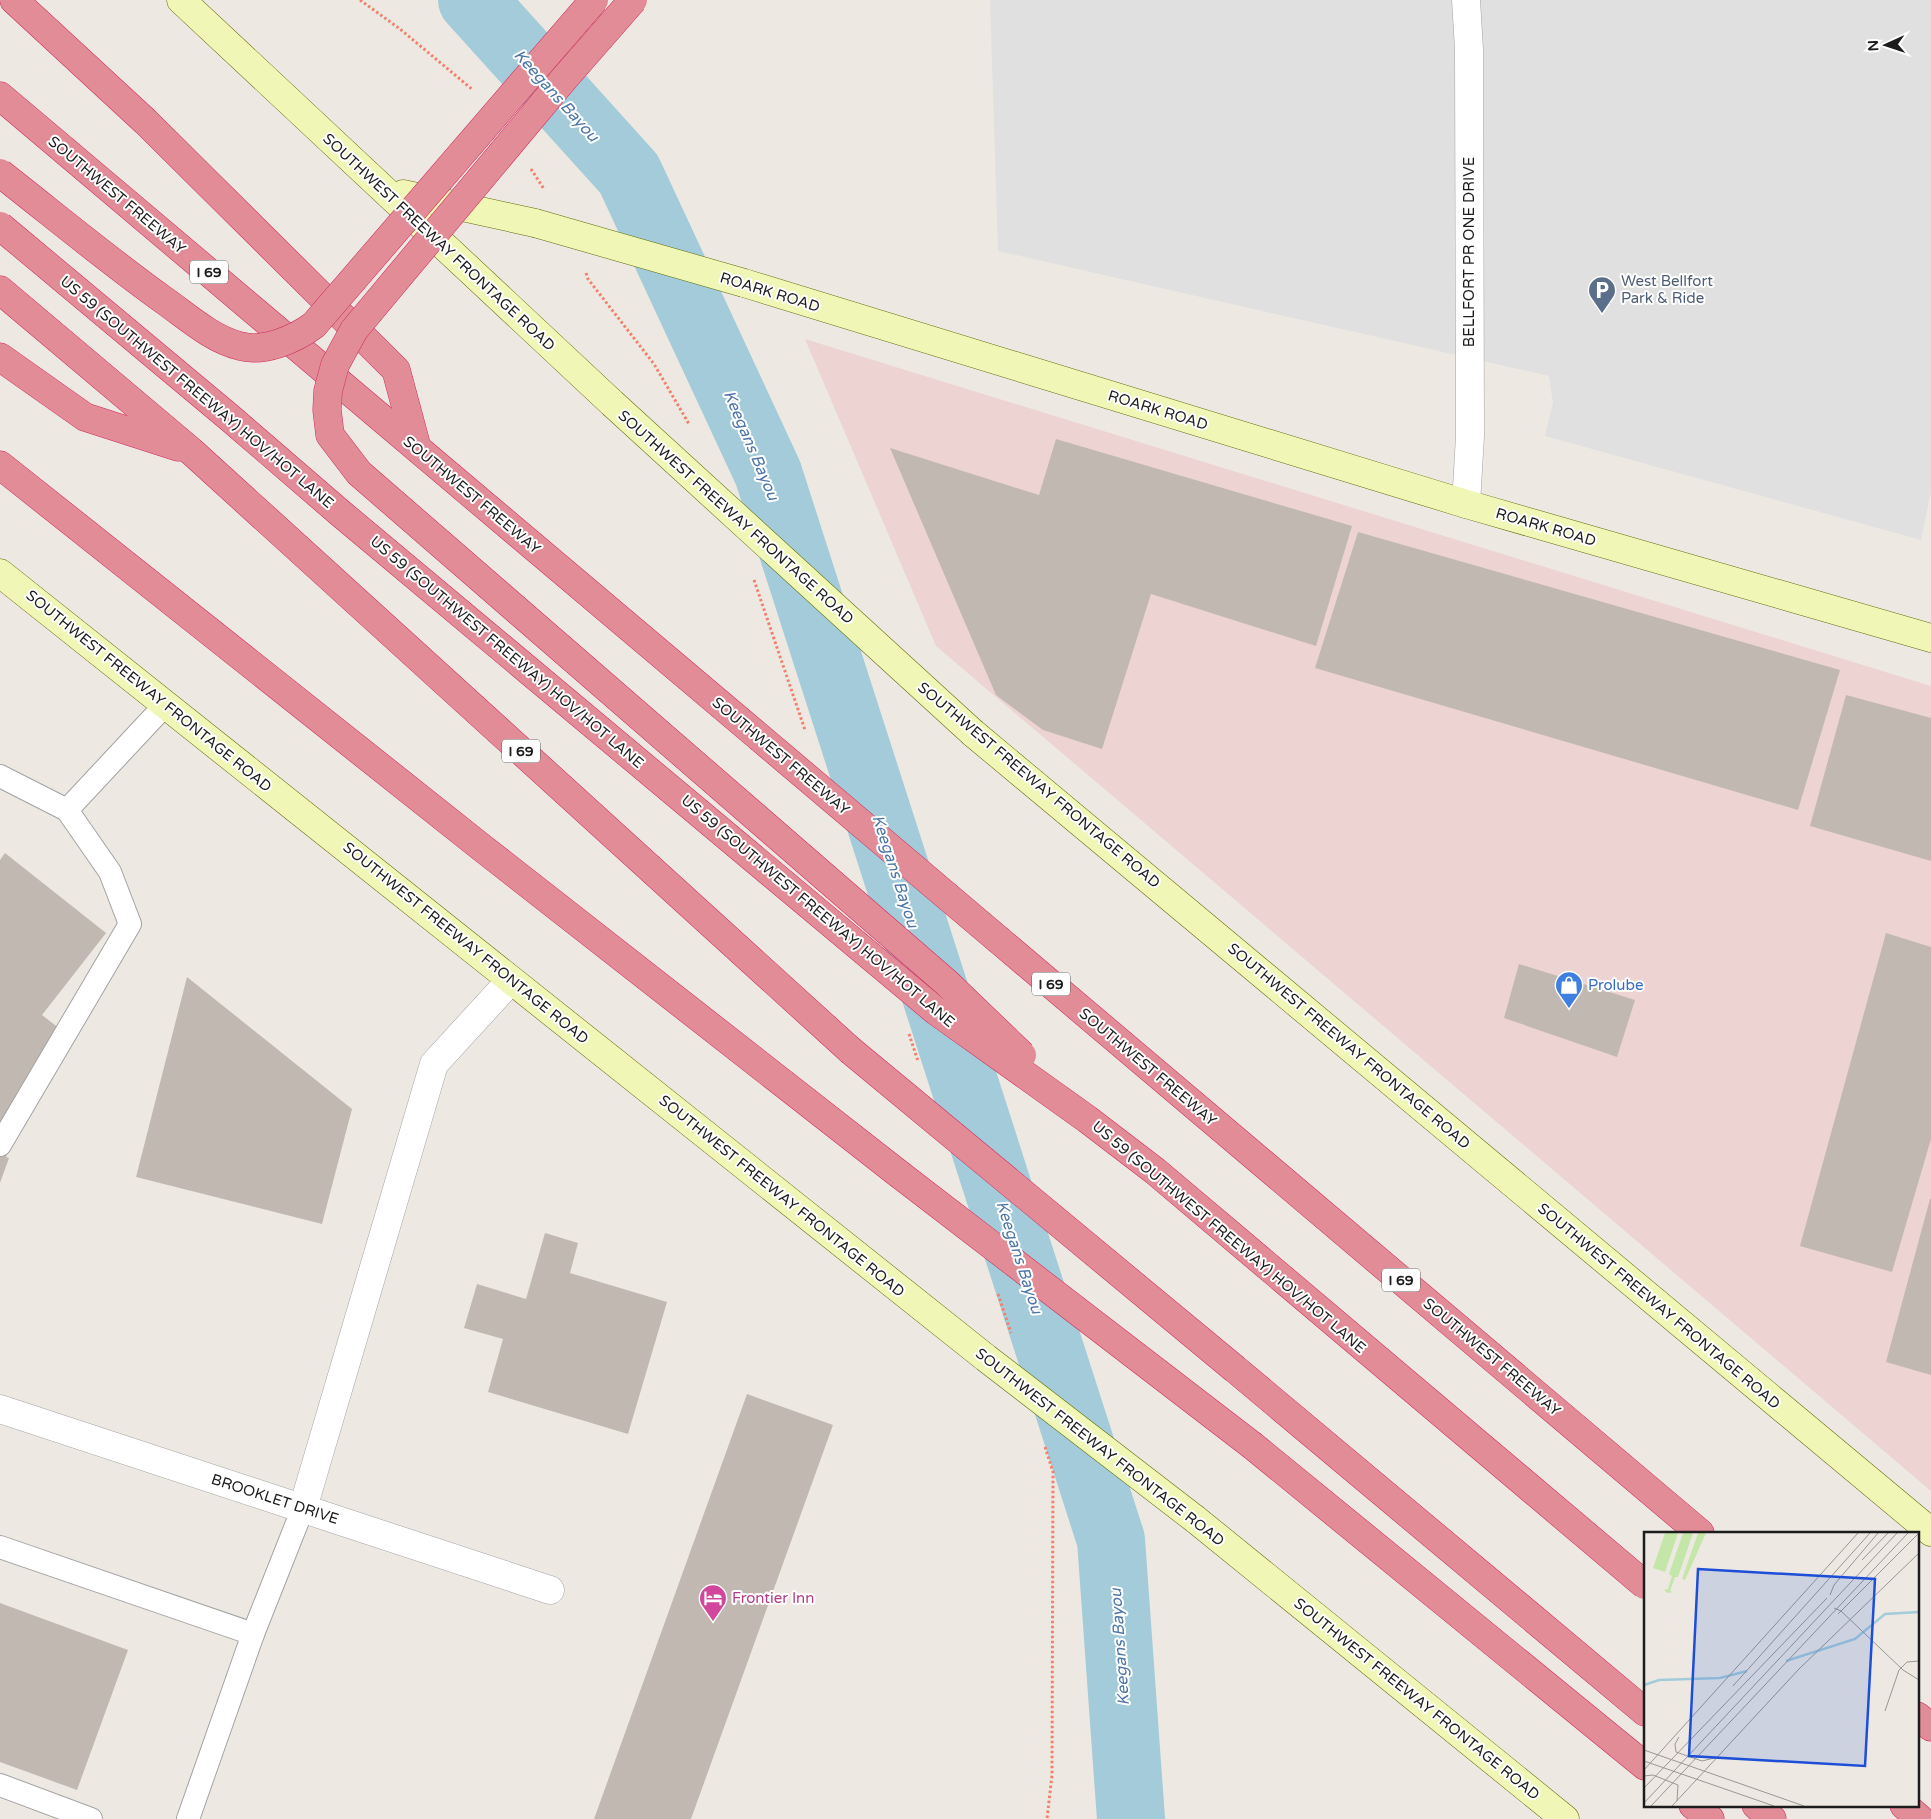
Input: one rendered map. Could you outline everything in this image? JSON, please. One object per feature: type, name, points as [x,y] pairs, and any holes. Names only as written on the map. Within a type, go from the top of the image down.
[{"type":"highway","points":[[14,0],[153,129],[396,370],[417,448]]},
{"type":"highway","points":[[0,173],[147,288],[212,335],[241,347],[267,347],[297,337],[314,325],[594,0]]},
{"type":"highway","points":[[633,0],[563,80],[354,330],[335,365],[328,391],[327,410],[330,435],[359,473],[947,983],[1087,1119]]},
{"type":"highway","name":"SOUTHWEST FREEWAY","points":[[0,96],[1699,1532]]},
{"type":"highway","name":"US 59 (SOUTHWEST FREEWAY) HOV/HOT LANE","points":[[0,226],[936,1011],[1087,1119],[1155,1171],[1644,1584]]},
{"type":"highway","name":"I 69","points":[[0,290],[191,451],[850,1050],[1644,1711]]},
{"type":"highway","points":[[0,357],[85,417],[191,451]]},
{"type":"highway","points":[[0,465],[481,847],[899,1174],[1253,1446],[1644,1765]]},
{"type":"highway","points":[[1918,1717],[1931,1727]]},
{"type":"highway","points":[[1694,1806],[1710,1819]]},
{"type":"highway","points":[[1757,1806],[1772,1819]]},
{"type":"highway","points":[[1905,1806],[1920,1819]]},
{"type":"main road","name":"SOUTHWEST FREEWAY FRONTAGE ROAD","points":[[181,0],[612,403],[973,733],[1370,1062],[1486,1162],[1931,1532]]},
{"type":"main road","name":"ROARK ROAD","points":[[383,190],[536,223],[744,283],[1466,504],[1931,638]]},
{"type":"main road","name":"SOUTHWEST FREEWAY FRONTAGE ROAD","points":[[0,573],[986,1358],[1195,1519],[1565,1819]]},
{"type":"main road","points":[[1879,1490],[1931,1515]]},
{"type":"main road","points":[[1879,1490],[1931,1546]]},
{"type":"main road","points":[[1928,1819],[1931,1809]]},
{"type":"street","name":"BELLFORT PR ONE DRIVE","points":[[1466,0],[1469,48],[1470,400],[1466,504]]},
{"type":"street","points":[[303,1508],[434,1064],[511,980]]},
{"type":"street","name":"BROOKLET DRIVE","points":[[0,1409],[550,1590]]},
{"type":"lane","points":[[67,810],[166,704]]},
{"type":"lane","points":[[0,776],[67,810],[110,872],[130,924],[0,1146]]},
{"type":"lane","points":[[188,1819],[253,1634],[303,1508]]},
{"type":"lane","points":[[0,1547],[253,1634]]},
{"type":"lane","points":[[0,1785],[91,1819]]},
{"type":"shaded area","name":"West Bellfort Park & Ride","points":[[990,0],[1931,0],[1931,491],[1921,540],[1545,436],[1553,403],[1549,376],[998,251]]},
{"type":"shaded area","points":[[805,339],[1931,686],[1931,1491],[936,646]]},
{"type":"building","points":[[1056,439],[1352,526],[1316,646],[1151,594],[1102,749],[1043,730],[996,695],[890,448],[1039,495]]},
{"type":"building","points":[[1358,532],[1840,670],[1798,810],[1315,668]]},
{"type":"building","points":[[1846,695],[1931,718],[1931,861],[1810,826]]},
{"type":"building","points":[[5,853],[106,933],[42,1015],[64,1032],[34,1090],[6,1157],[9,1158],[0,1183],[0,860]]},
{"type":"building","points":[[1886,933],[1931,947],[1931,1139],[1892,1272],[1800,1246]]},
{"type":"building","name":"Prolube","points":[[1519,964],[1635,1000],[1617,1057],[1504,1018]]},
{"type":"building","points":[[187,977],[352,1109],[322,1224],[136,1177]]},
{"type":"building","points":[[1931,1199],[1931,1375],[1886,1362]]},
{"type":"building","points":[[545,1233],[578,1243],[570,1273],[667,1302],[628,1434],[488,1392],[503,1339],[464,1328],[477,1284],[526,1299]]},
{"type":"building","name":"Frontier Inn","points":[[747,1394],[833,1425],[691,1819],[594,1819]]},
{"type":"building","points":[[0,1603],[128,1650],[77,1790],[0,1762]]},
{"type":"waterway","name":"Keegans Bayou","points":[[472,0],[629,174],[768,473],[1111,1540],[1131,1819]]},
{"type":"place","name":"West Bellfort Park & Ride","points":[[1602,314]]},
{"type":"place","name":"Prolube","points":[[1569,1009]]},
{"type":"place","name":"Frontier Inn","points":[[713,1622]]}]
